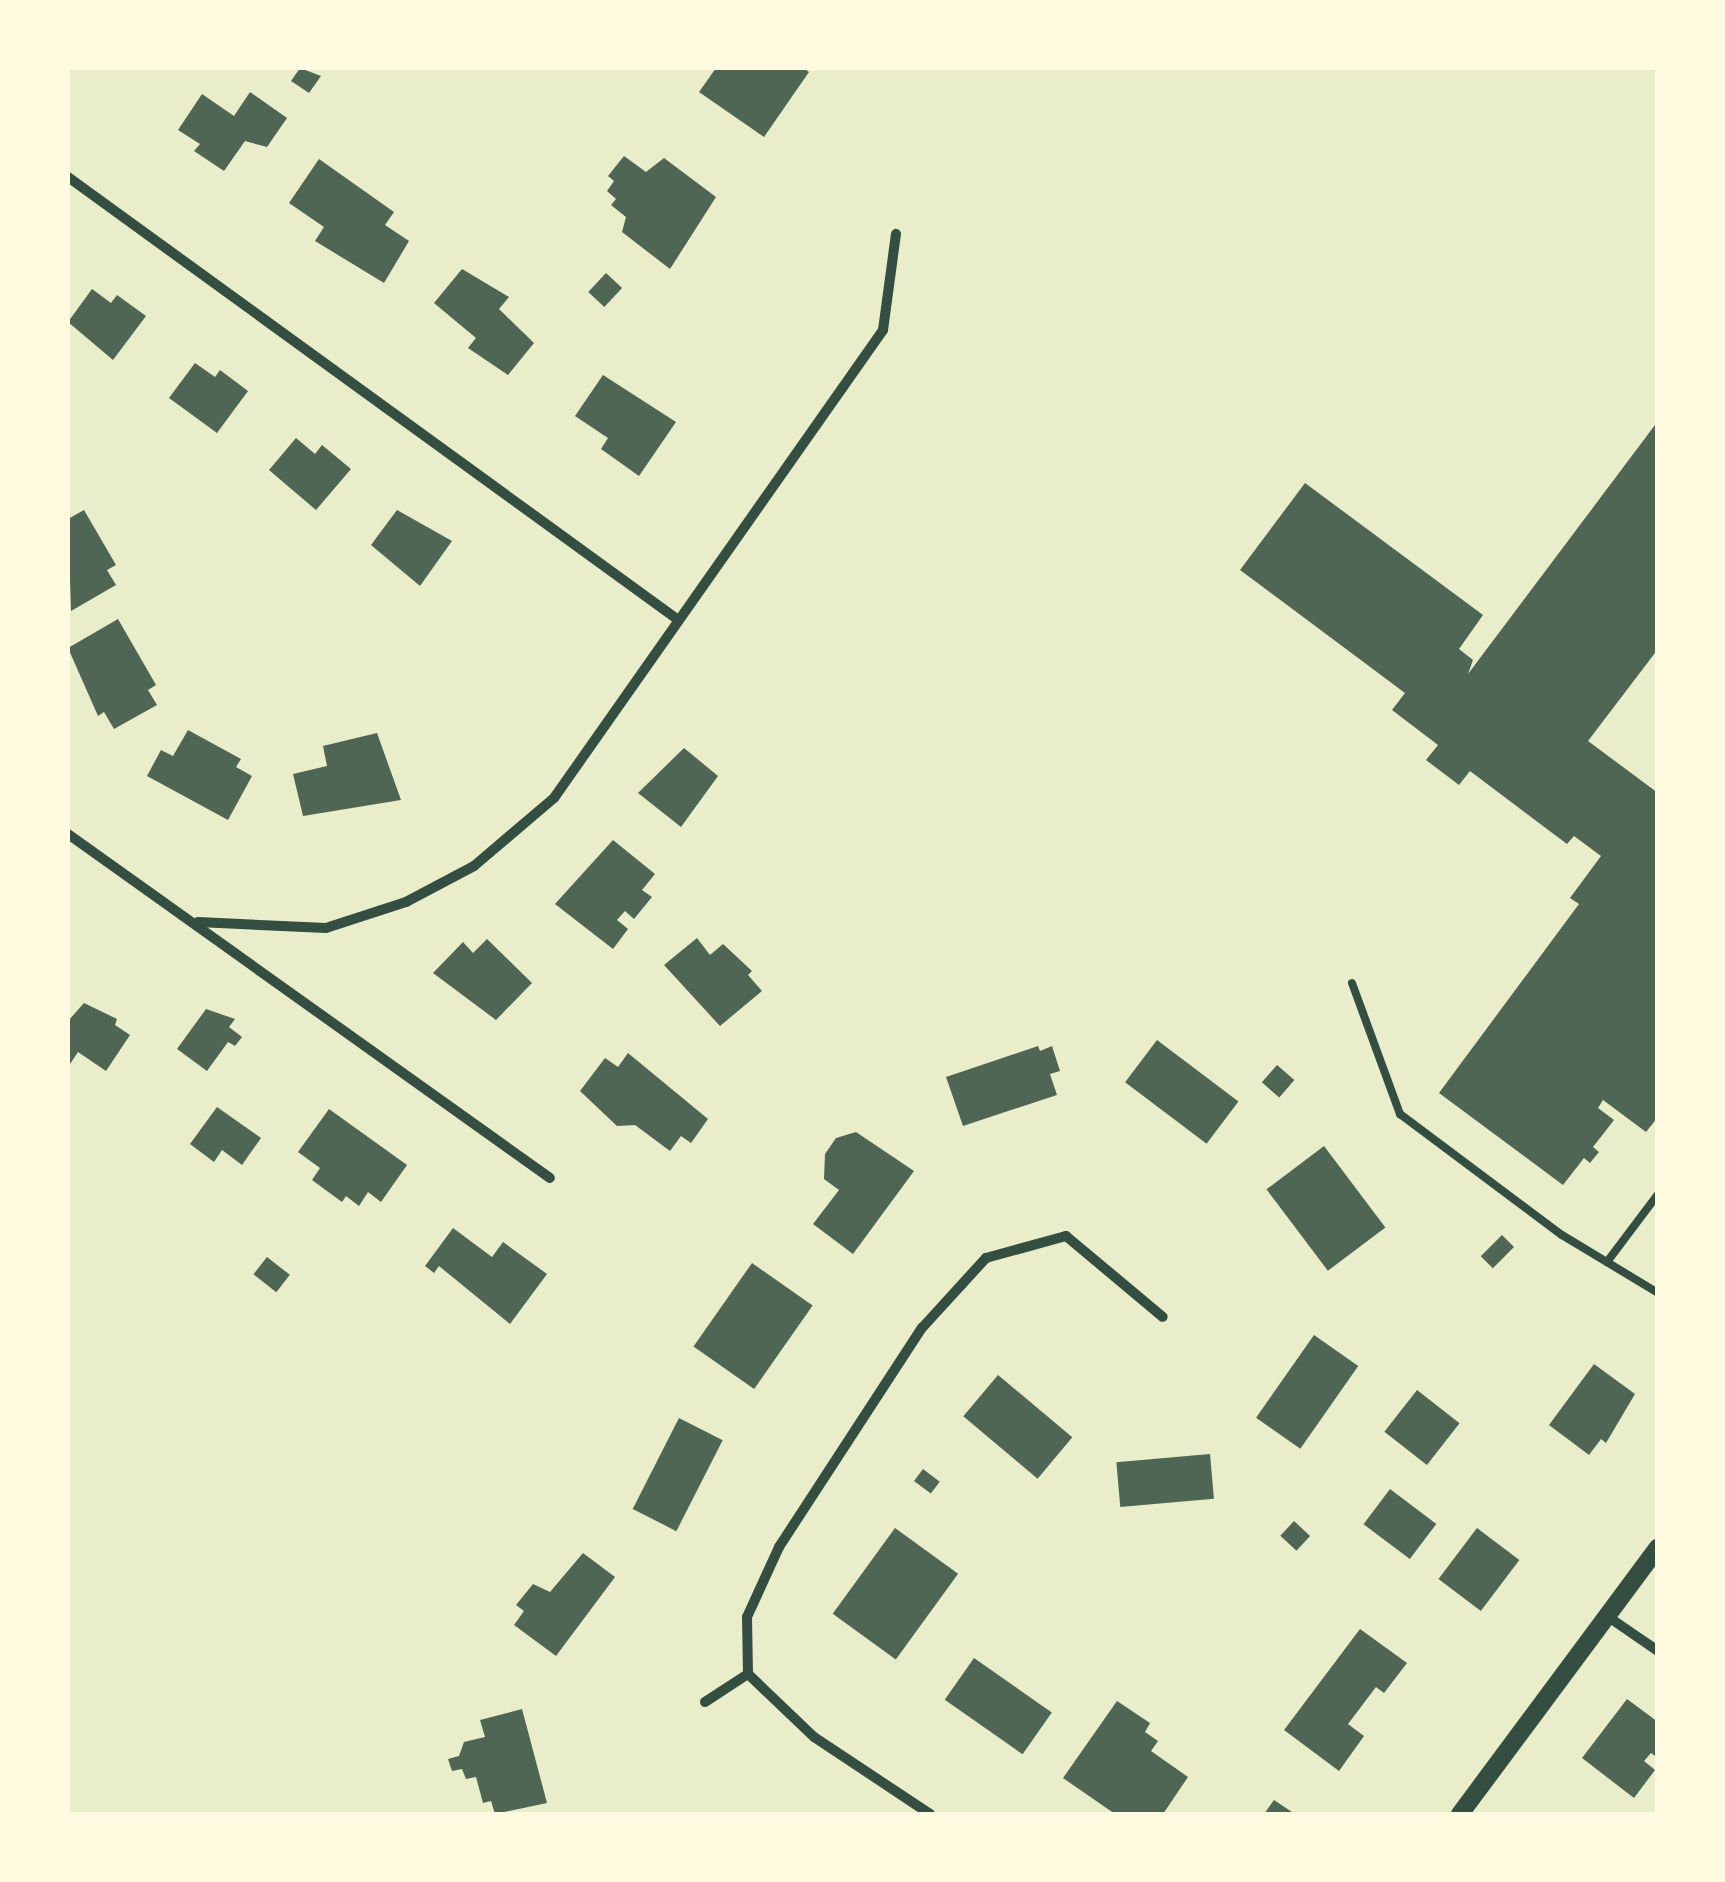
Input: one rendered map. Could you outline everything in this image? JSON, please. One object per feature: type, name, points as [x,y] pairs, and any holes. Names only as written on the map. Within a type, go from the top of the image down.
[{"type":"street","points":[[68,177],[677,619]]},
{"type":"street","points":[[198,922],[326,928],[406,902],[474,866],[554,798],[883,330],[896,234]]},
{"type":"street","points":[[68,834],[198,922],[550,1178]]},
{"type":"street","points":[[930,1814],[814,1737],[748,1674],[747,1617],[779,1547],[922,1328],[986,1258],[1066,1236],[1163,1317]]},
{"type":"street","points":[[1460,1814],[1658,1547]]},
{"type":"street","points":[[1607,1616],[1658,1652]]},
{"type":"street","points":[[705,1702],[748,1674]]},
{"type":"lane","points":[[1352,984],[1400,1114],[1607,1262],[1658,1293]]},
{"type":"lane","points":[[1607,1262],[1658,1194]]},
{"type":"building","points":[[300,68],[321,76],[309,93],[291,81]]},
{"type":"building","points":[[716,68],[803,68],[809,72],[764,137],[699,92]]},
{"type":"building","points":[[250,92],[287,118],[267,147],[245,141],[224,171],[194,151],[200,144],[178,130],[202,94],[234,116]]},
{"type":"building","points":[[624,156],[646,172],[664,158],[716,197],[670,269],[622,232],[626,217],[611,205],[616,199],[607,191],[614,181],[608,176]]},
{"type":"building","points":[[319,159],[394,212],[385,225],[409,241],[384,283],[315,241],[324,227],[289,203]]},
{"type":"building","points":[[462,269],[509,297],[499,309],[534,343],[508,375],[468,348],[476,338],[434,303]]},
{"type":"building","points":[[606,273],[622,288],[604,307],[588,292]]},
{"type":"building","points":[[92,289],[111,303],[117,295],[146,316],[113,360],[68,322]]},
{"type":"building","points":[[195,363],[215,377],[220,370],[248,391],[217,433],[169,398]]},
{"type":"building","points":[[603,375],[676,422],[639,476],[601,449],[608,438],[575,416]]},
{"type":"building","points":[[1658,421],[1658,649],[1588,741],[1658,793],[1658,1117],[1646,1132],[1603,1100],[1598,1108],[1614,1120],[1593,1147],[1599,1152],[1590,1163],[1584,1158],[1563,1185],[1439,1093],[1579,904],[1570,898],[1601,856],[1574,836],[1567,844],[1470,771],[1459,785],[1426,760],[1438,745],[1392,710],[1405,693],[1240,570],[1305,483],[1483,615],[1459,649],[1473,660],[1468,674]]},
{"type":"building","points":[[296,438],[315,454],[322,445],[351,469],[316,510],[269,470]]},
{"type":"building","points":[[84,510],[116,565],[107,570],[116,585],[71,611],[68,519]]},
{"type":"building","points":[[397,510],[452,541],[420,586],[371,545]]},
{"type":"building","points":[[118,619],[156,685],[148,690],[157,705],[114,729],[104,712],[98,716],[68,648]]},
{"type":"building","points":[[188,730],[241,759],[236,767],[252,776],[228,820],[147,776],[161,750],[173,756]]},
{"type":"building","points":[[377,733],[401,800],[303,816],[293,774],[327,766],[323,746]]},
{"type":"building","points":[[684,748],[718,776],[681,827],[638,793]]},
{"type":"building","points":[[613,840],[655,874],[642,890],[652,897],[634,919],[625,911],[617,920],[628,929],[613,949],[555,904]]},
{"type":"building","points":[[697,938],[710,955],[723,944],[752,971],[748,975],[762,991],[720,1026],[664,965]]},
{"type":"building","points":[[487,939],[532,983],[496,1020],[433,973],[463,942],[473,953]]},
{"type":"building","points":[[84,1003],[117,1019],[115,1025],[130,1035],[106,1071],[78,1052],[68,1067],[68,1021]]},
{"type":"building","points":[[206,1009],[235,1019],[229,1027],[242,1037],[235,1046],[228,1042],[207,1071],[177,1049]]},
{"type":"building","points":[[1157,1040],[1238,1101],[1207,1144],[1125,1082]]},
{"type":"building","points":[[1038,1046],[1040,1051],[1052,1046],[1060,1071],[1050,1074],[1057,1095],[963,1126],[946,1077]]},
{"type":"building","points":[[628,1053],[708,1119],[691,1143],[681,1136],[670,1151],[635,1125],[617,1126],[580,1091],[605,1058],[618,1067]]},
{"type":"building","points":[[1277,1065],[1294,1080],[1279,1097],[1262,1082]]},
{"type":"building","points":[[217,1107],[261,1138],[242,1165],[222,1150],[214,1162],[190,1144]]},
{"type":"building","points":[[329,1109],[407,1165],[381,1202],[368,1192],[359,1206],[346,1196],[342,1202],[312,1180],[320,1168],[298,1152]]},
{"type":"building","points":[[856,1132],[914,1171],[853,1254],[813,1224],[839,1190],[824,1179],[825,1154],[836,1138]]},
{"type":"building","points":[[1324,1146],[1385,1227],[1328,1271],[1266,1189]]},
{"type":"building","points":[[453,1228],[492,1257],[503,1242],[547,1274],[510,1324],[439,1266],[434,1273],[425,1266]]},
{"type":"building","points":[[1502,1235],[1514,1247],[1493,1268],[1481,1256]]},
{"type":"building","points":[[267,1257],[290,1275],[276,1292],[253,1274]]},
{"type":"building","points":[[752,1263],[813,1305],[754,1389],[693,1347]]},
{"type":"building","points":[[1314,1335],[1358,1366],[1300,1449],[1256,1418]]},
{"type":"building","points":[[1594,1364],[1635,1394],[1606,1443],[1601,1439],[1589,1455],[1549,1425]]},
{"type":"building","points":[[998,1375],[1072,1437],[1038,1479],[963,1416]]},
{"type":"building","points":[[1417,1390],[1460,1423],[1427,1465],[1384,1432]]},
{"type":"building","points":[[679,1418],[723,1440],[676,1531],[633,1509]]},
{"type":"building","points":[[1210,1454],[1214,1499],[1120,1507],[1116,1462]]},
{"type":"building","points":[[923,1469],[940,1482],[931,1494],[914,1481]]},
{"type":"building","points":[[1390,1489],[1436,1524],[1410,1559],[1364,1524]]},
{"type":"building","points":[[1294,1521],[1310,1536],[1296,1551],[1280,1536]]},
{"type":"building","points":[[895,1528],[958,1574],[896,1660],[833,1614]]},
{"type":"building","points":[[1477,1528],[1519,1560],[1481,1611],[1438,1579]]},
{"type":"building","points":[[583,1553],[615,1577],[556,1656],[514,1625],[524,1611],[516,1605],[533,1584],[550,1592]]},
{"type":"building","points":[[1360,1629],[1407,1663],[1384,1693],[1376,1687],[1348,1724],[1364,1736],[1339,1771],[1284,1730]]},
{"type":"building","points":[[974,1658],[1052,1712],[1023,1754],[945,1700]]},
{"type":"building","points":[[1627,1699],[1658,1722],[1658,1758],[1651,1753],[1644,1761],[1655,1770],[1634,1798],[1582,1758]]},
{"type":"building","points":[[1117,1701],[1150,1723],[1145,1732],[1158,1741],[1151,1751],[1188,1777],[1163,1814],[1115,1814],[1063,1778]]},
{"type":"building","points":[[522,1709],[547,1803],[495,1814],[491,1801],[483,1803],[476,1777],[466,1779],[462,1769],[452,1771],[448,1759],[459,1756],[464,1742],[485,1737],[480,1720]]},
{"type":"building","points":[[1274,1800],[1295,1814],[1264,1814]]}]
